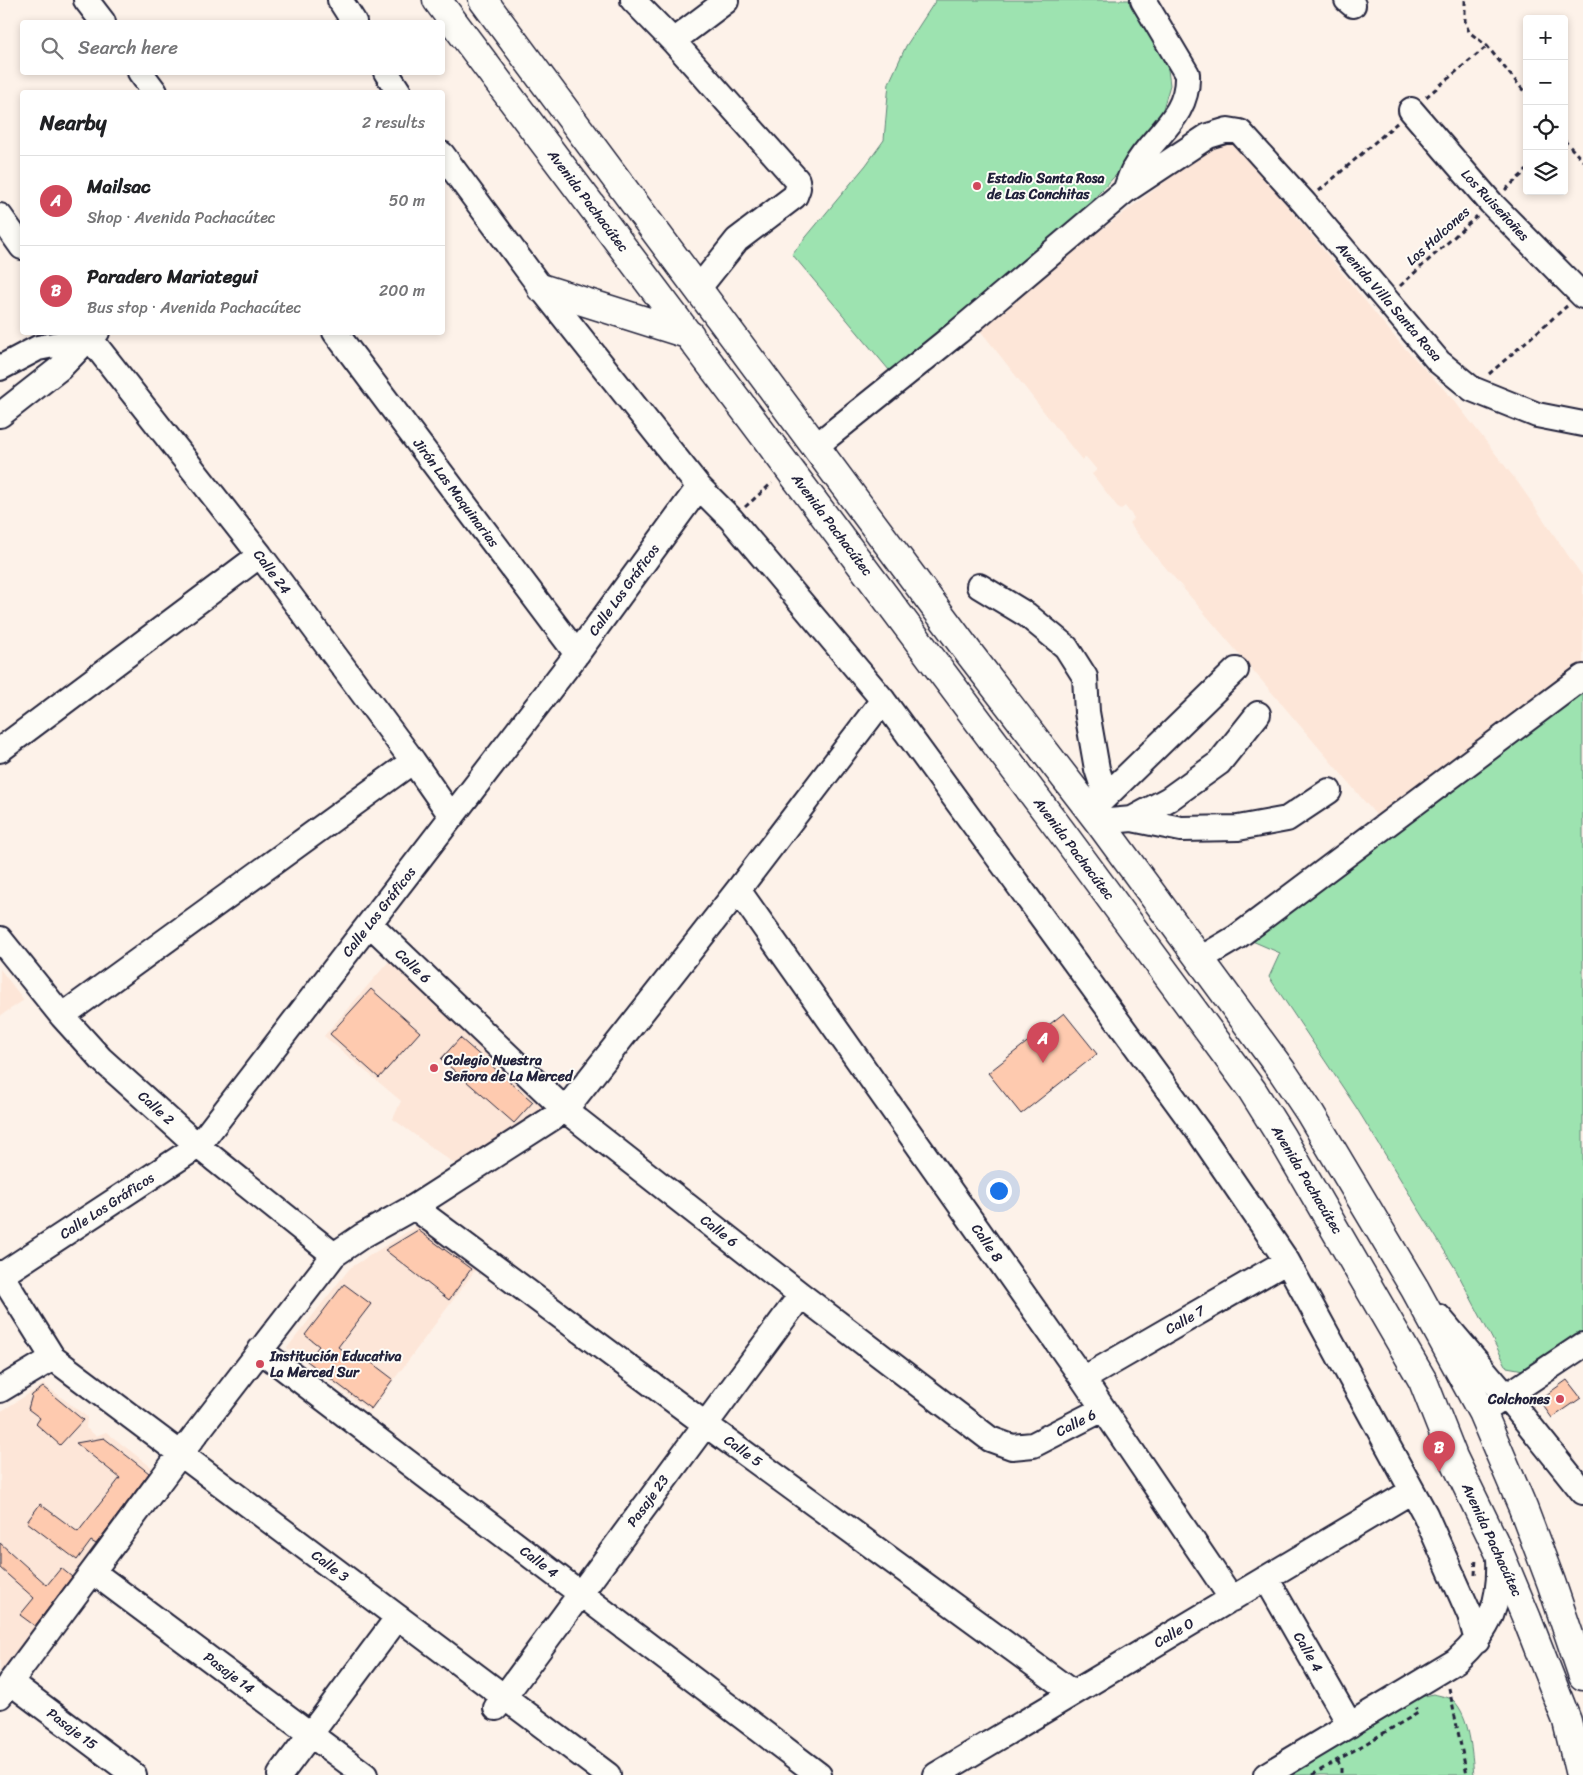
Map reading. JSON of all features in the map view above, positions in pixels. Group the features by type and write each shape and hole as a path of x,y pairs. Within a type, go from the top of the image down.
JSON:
{"main road":[{"name":"Avenida Pachacútec","path":"437,0 690,335 1252,1090 1282,1138 1423,1381 1454,1457 1499,1552 1561,1704 1580,1775"},
{"path":"483,0 970,653 1099,810 1200,960 1282,1071 1310,1113 1415,1289 1482,1412 1551,1582 1583,1676"},
{"path":"541,288 690,335"},
{"path":"1356,1265 1390,1248"}],"street":[{"path":"86,0 101,20"},
{"path":"340,0 353,20"},
{"path":"633,0 673,41 797,180 798,188 795,196 738,240 698,288"},
{"path":"816,446 958,332 1125,191 1134,169 1177,113 1187,86 1187,74 1143,0"},
{"path":"673,41 726,1"},
{"path":"142,75 154,90"},
{"path":"388,75 398,90"},
{"name":"Los Ruiseñoñes","path":"1410,110 1491,203 1582,295"},
{"name":"Avenida Villa Santa Rosa","path":"1125,191 1208,136 1228,130 1240,132 1305,204 1439,362 1472,389 1537,415 1583,424"},
{"path":"445,158 541,288 699,487 732,519 883,700 1201,1135 1287,1261 1425,1514 1470,1615 1477,1641"},
{"path":"0,216 20,244"},
{"path":"0,368 38,348 86,335"},
{"path":"0,415 60,368 89,335"},
{"name":"Calle 24","path":"91,335 260,555 413,761 452,817"},
{"name":"Jirón Las Maquinarias","path":"337,335 577,654"},
{"name":"Calle Los Gráficos","path":"0,1281 198,1146 577,654 699,487"},
{"path":"0,750 260,555"},
{"path":"979,586 1027,615 1066,647 1085,677 1088,712 1096,759 1099,810"},
{"path":"1099,810 1236,670"},
{"path":"1200,960 1237,937 1583,677"},
{"path":"5,1689 176,1459 334,1255 362,1236 414,1207 564,1110 738,890 883,700"},
{"path":"1132,819 1169,799 1219,763 1258,714"},
{"path":"62,1016 413,761"},
{"path":"1099,810 1181,829 1238,828 1287,819 1329,791"},
{"name":"Calle 8","path":"738,890 1083,1379 1232,1599"},
{"name":"Calle 6","path":"370,924 564,1110 990,1439 1012,1447 1034,1445 1103,1409"},
{"name":"Calle 2","path":"0,939 62,1016 101,1059 198,1146 334,1255"},
{"name":"Calle 5","path":"414,1207 705,1424 1073,1693"},
{"name":"Calle 7","path":"1083,1379 1287,1261"},
{"path":"0,1281 46,1362 0,1390"},
{"path":"1415,1289 1506,1396 1583,1492"},
{"name":"Pasaje 23","path":"500,1703 801,1294"},
{"path":"1482,1412 1583,1345"},
{"name":"Calle 4","path":"260,1350 819,1775"},
{"name":"Calle 3","path":"46,1362 500,1703 601,1775"},
{"name":"Calle O","path":"936,1775 1412,1491"},
{"path":"1266,1775 1445,1668 1456,1661 1477,1641 1491,1616 1497,1596 1499,1552"},
{"name":"Pasaje 14","path":"92,1572 365,1775"},
{"name":"Calle 4","path":"1266,1578 1350,1725"},
{"path":"280,1775 394,1622"},
{"name":"Pasaje 15","path":"5,1689 134,1775"}],"path":[{"path":"1464,0 1464,21 1469,32 1487,46 1523,90"},
{"path":"1568,144 1583,161"},
{"name":"Los Halcones","path":"1386,299 1523,174"},
{"path":"1472,389 1582,295"},
{"path":"732,519 778,478"},
{"path":"1445,1668 1467,1775"}],"shaded area":[{"path":"1221,139 1234,141 1398,341 1453,399 1519,484 1583,577 1583,666 1382,822 1143,541 1129,523 1134,518 1125,506 1120,510 1092,474 1097,470 1086,457 1082,460 976,325"},
{"name":"Colegio Nuestra Señora de La Merced","path":"390,960 546,1107 456,1165 393,1119 401,1101 324,1036"},
{"path":"0,969 24,1000 0,1016"},
{"path":"418,1225 476,1269 370,1412 287,1348 350,1268"},
{"path":"44,1384 87,1417 86,1428 96,1436 106,1432 159,1473 0,1675 0,1412"}],"green space":[{"name":"Estadio Santa Rosa de Las Conchitas","path":"936,0 1135,0 1166,54 1170,85 1162,112 1130,160 1086,207 927,346 889,370 792,254 866,165 884,140 889,83 906,46"},
{"path":"1583,667 1583,1331 1529,1371 1507,1367 1455,1268 1356,1107 1269,977 1280,953 1243,937"},
{"path":"1434,1694 1453,1700 1463,1715 1469,1735 1474,1775 1288,1775 1420,1697"}],"building":[{"path":"371,989 420,1032 379,1078 330,1034"},
{"path":"1064,1013 1097,1054 1021,1114 988,1073"},
{"path":"460,1038 533,1102 514,1123 441,1059"},
{"path":"418,1230 471,1269 449,1300 385,1250"},
{"path":"344,1284 371,1304 338,1347 360,1363 364,1357 393,1379 371,1409 307,1361 319,1346 305,1335"},
{"name":"Colchones","path":"1567,1380 1581,1398 1552,1418 1539,1400"},
{"path":"43,1387 83,1420 60,1445 36,1424 40,1418 28,1409 32,1395"},
{"path":"104,1438 149,1473 96,1544 91,1541 77,1560 27,1522 40,1504 78,1532 120,1478 76,1443"},
{"path":"0,1543 47,1585 61,1568 72,1577 35,1626 20,1615 34,1598 0,1568"}],"place":[{"name":"Estadio Santa Rosa de Las Conchitas","path":"977,186"},
{"name":"Mailsac","path":"1043,1063"},
{"name":"Colegio Nuestra Señora de La Merced","path":"434,1068"},
{"name":"Institución Educativa La Merced Sur","path":"260,1364"},
{"name":"Colchones","path":"1560,1399"},
{"name":"Paradero Mariategui","path":"1439,1472"}]}
